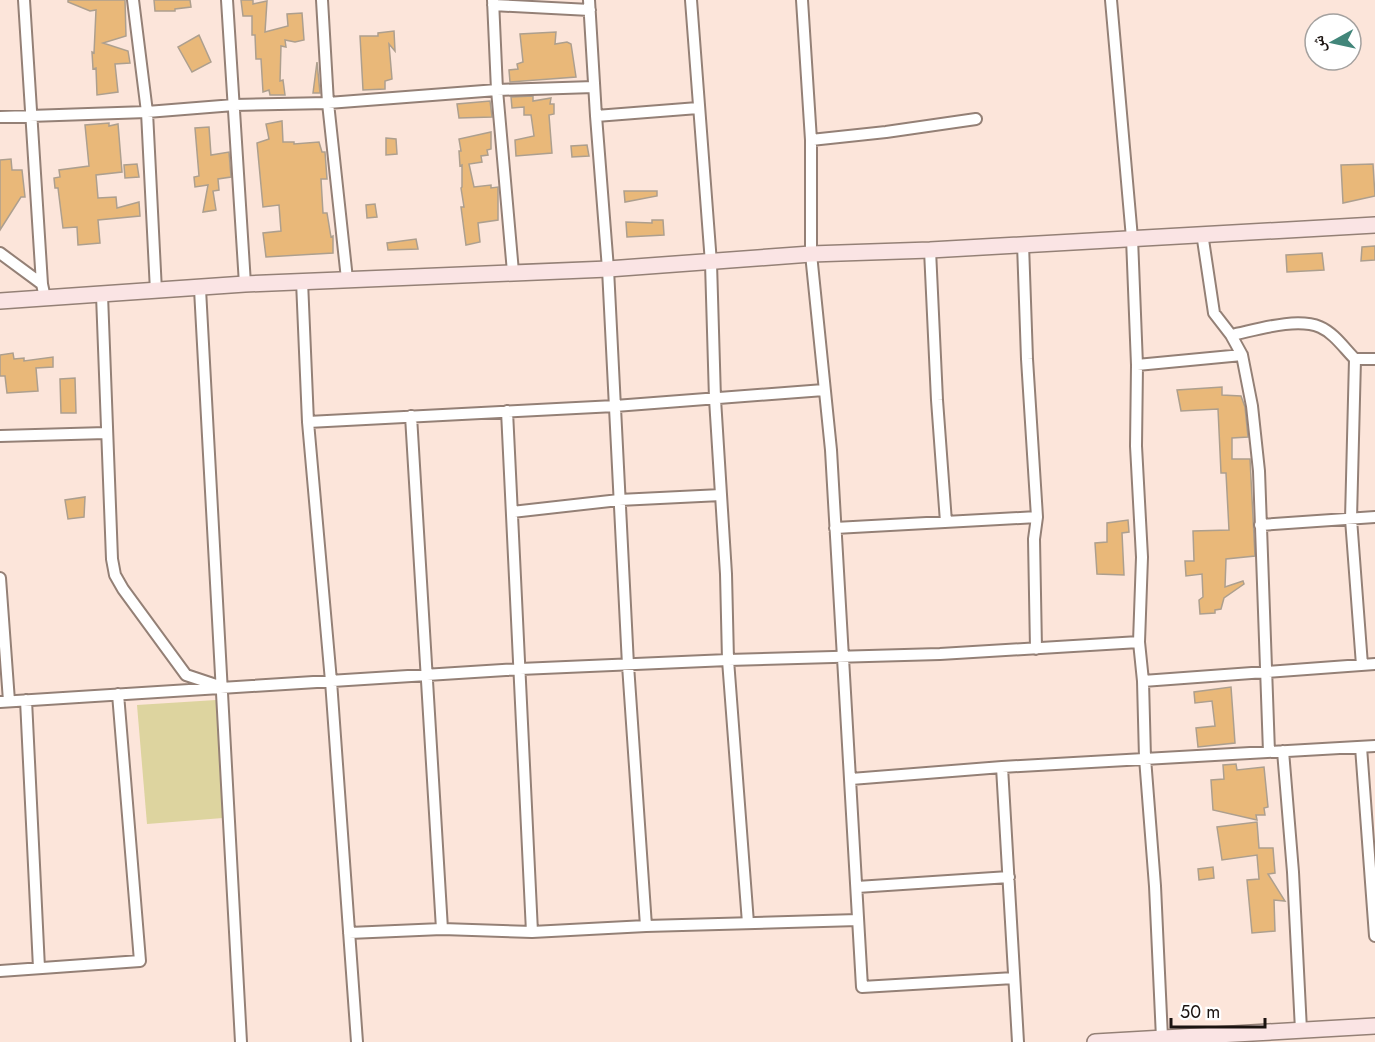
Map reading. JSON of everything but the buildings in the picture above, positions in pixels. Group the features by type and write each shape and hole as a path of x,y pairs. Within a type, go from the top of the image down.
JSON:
{"street":[{"path":"24,0 43,291"},
{"path":"133,0 147,112 156,291"},
{"path":"227,0 244,284"},
{"path":"322,0 328,103 347,279"},
{"path":"691,0 711,263 715,399 726,574 728,660 748,923"},
{"path":"802,0 811,140 811,254 831,450 862,987 1014,978"},
{"path":"1111,0 1132,238 1142,557 1138,642 1143,681 1145,759 1155,886 1162,1038"},
{"path":"513,272 497,90 493,3 590,5 608,268 628,665 646,926"},
{"path":"0,117 147,112 234,105 328,103 497,90 594,87"},
{"path":"596,116 698,108"},
{"path":"811,140 976,119"},
{"path":"0,301 43,291 102,295 244,284 711,263 811,254 930,250 1375,225"},
{"path":"1202,233 1214,313 1231,335 1242,355 1252,405 1259,471 1269,752"},
{"path":"1023,244 1027,359 1037,517 1034,539 1036,649"},
{"path":"930,250 937,400 946,522"},
{"path":"0,254 43,291"},
{"path":"302,281 308,422 331,681 357,1042"},
{"path":"200,289 241,1042"},
{"path":"102,295 112,559 116,575 123,589 186,675 222,688"},
{"path":"1231,335 1296,323 1319,327 1335,338 1354,359 1352,519 1362,665"},
{"path":"1137,365 1242,355"},
{"path":"1354,359 1375,359"},
{"path":"308,422 615,406 824,390"},
{"path":"507,411 532,932"},
{"path":"411,416 442,928"},
{"path":"0,436 106,433"},
{"path":"512,512 620,500 721,495"},
{"path":"835,528 1037,517"},
{"path":"1260,525 1375,518"},
{"path":"0,578 5,702 520,669 1036,649 1138,642"},
{"path":"1143,681 1375,664"},
{"path":"0,971 140,961 118,694"},
{"path":"26,700 39,969"},
{"path":"851,779 1002,767 1375,746"},
{"path":"1361,747 1375,936"},
{"path":"1283,751 1293,872 1301,1030"},
{"path":"1002,767 1018,1042"},
{"path":"857,887 1009,877"},
{"path":"349,933 442,928 532,932 646,926 858,920"},
{"path":"1095,1042 1375,1026"}],"shaded area":[{"path":"216,700 223,818 147,824 137,705"}]}
